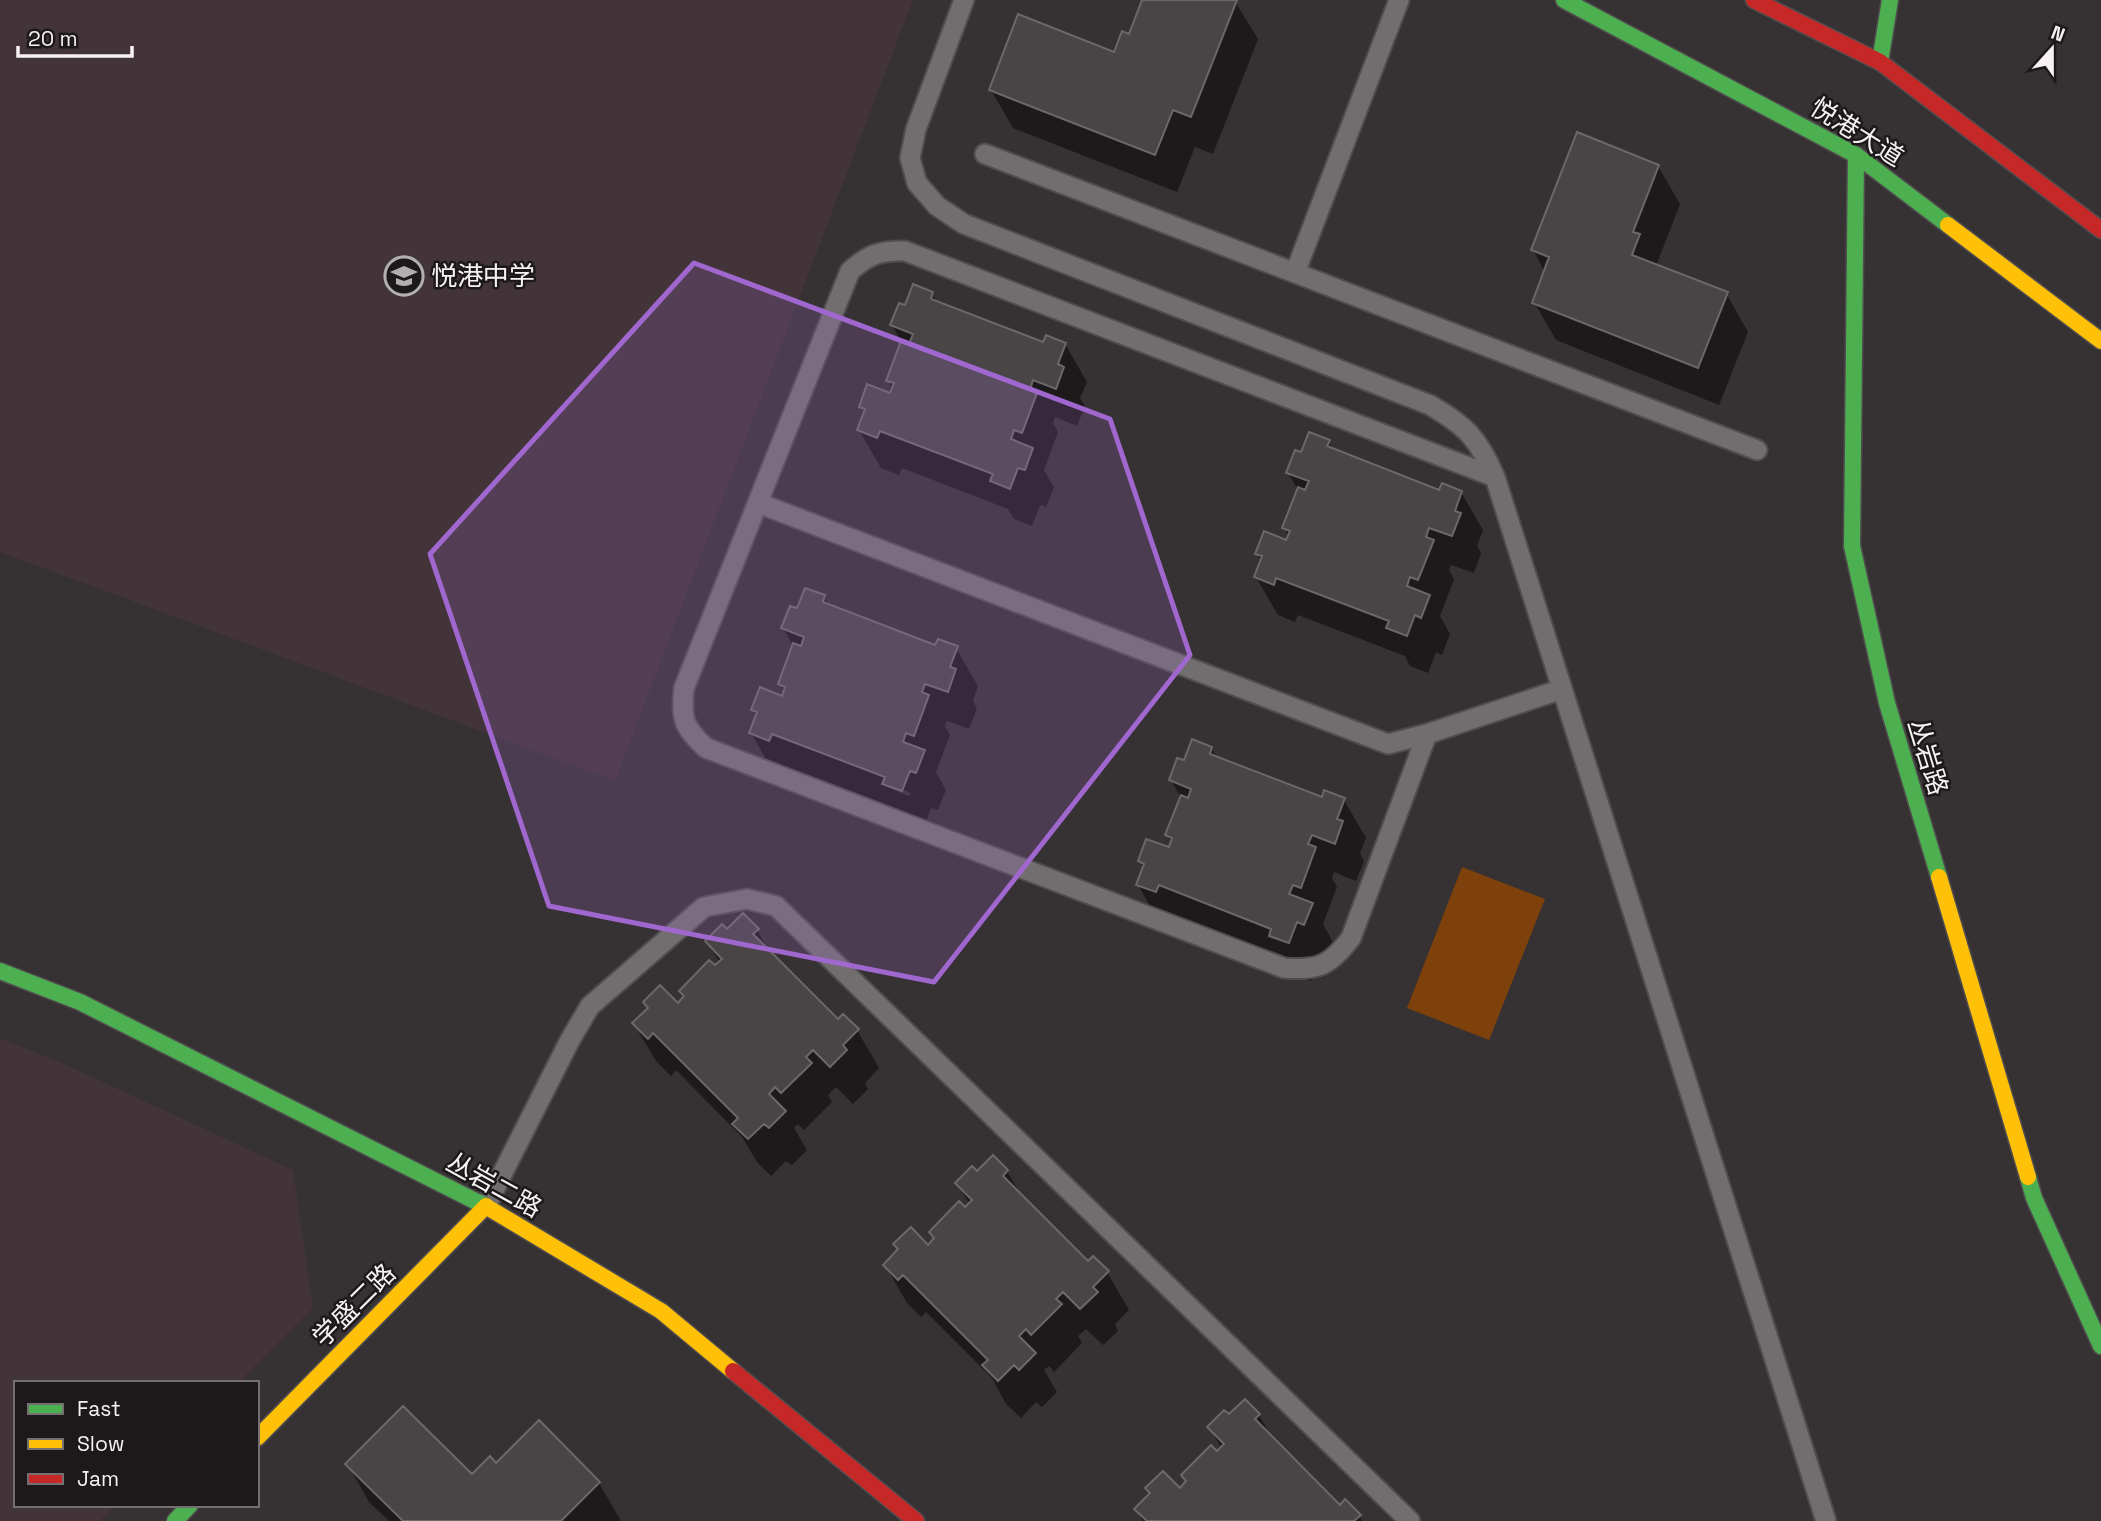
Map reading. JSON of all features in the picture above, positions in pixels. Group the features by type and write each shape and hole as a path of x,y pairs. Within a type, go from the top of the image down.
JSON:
{"street":[{"name":"悦港大道","path":"1564,0 1856,155 2101,341"},
{"path":"1754,0 1880,62 2101,230"},
{"path":"1880,62 1890,0"},
{"name":"丛岩路","path":"1856,155 1852,546 1886,703 2034,1198 2101,1346"},
{"name":"丛岩二路","path":"0,971 80,1002 486,1206 661,1311 916,1521"},
{"name":"学盛二路","path":"259,1436 486,1206"},
{"path":"175,1521 188,1507"}],"lane":[{"path":"964,0 916,129 910,158 917,183 937,206 964,224 1430,405 1462,424 1482,447 1495,477 1826,1521"},
{"path":"1295,272 1399,0"},
{"path":"985,154 1757,450"},
{"path":"1427,734 1351,938 1334,960 1309,970 1284,968 706,748 689,733 682,713 684,688 849,271 867,256 885,250 905,251 1495,477"},
{"path":"758,503 1388,744 1413,771"},
{"path":"1388,744 1427,734 1562,689"},
{"path":"486,1206 590,1006 704,907 747,899 776,906 1410,1521"}],"highlighted area":[{"path":"694,263 1110,419 1190,655 934,982 549,906 430,554"}],"shaded area":[{"name":"悦港中学","path":"0,0 913,0 615,781 0,552"},
{"path":"1462,867 1545,899 1489,1040 1407,1008"},
{"path":"0,1038 62,1063 293,1170 313,1308 240,1381 14,1381 14,1507 114,1507 100,1521 0,1521"}],"building":[{"path":"1142,0 1237,0 1191,117 1173,110 1155,155 989,90 1018,14 1114,52 1122,31 1129,34"},
{"path":"1577,132 1659,165 1633,232 1640,234 1632,255 1728,292 1698,368 1532,303 1549,257 1531,250"},
{"path":"913,284 933,292 931,299 1043,342 1046,335 1066,343 1058,364 1064,367 1056,389 1033,380 1030,390 1037,393 1022,433 1014,430 1011,439 1033,448 1025,470 1018,468 1010,489 990,481 993,474 880,431 877,438 857,430 865,409 859,407 867,384 890,393 894,383 886,381 901,341 909,344 913,334 890,325 899,303 905,305"},
{"path":"1309,432 1330,440 1327,446 1439,490 1442,483 1462,491 1455,511 1461,513 1452,536 1429,528 1426,537 1434,540 1418,580 1410,577 1407,586 1430,595 1421,618 1415,615 1407,636 1386,628 1389,621 1276,578 1274,585 1254,577 1262,556 1255,554 1264,531 1286,540 1290,531 1282,528 1298,487 1305,490 1309,481 1286,473 1295,450 1301,452"},
{"path":"805,588 825,595 823,602 935,645 938,639 958,646 950,667 956,669 948,692 925,684 922,692 929,695 914,736 906,733 903,742 925,750 916,773 910,771 902,791 882,784 885,777 772,734 769,741 749,733 757,712 751,710 760,687 782,696 785,687 778,684 793,643 801,646 804,637 781,628 790,606 797,608"},
{"path":"1192,739 1212,747 1210,754 1322,797 1324,790 1345,798 1337,819 1343,821 1335,844 1312,835 1308,844 1316,847 1301,888 1293,885 1289,894 1313,903 1304,925 1297,922 1289,943 1269,936 1271,929 1159,885 1156,892 1136,885 1144,864 1138,861 1146,839 1169,847 1172,838 1165,835 1181,795 1188,798 1191,789 1169,780 1177,758 1184,760"},
{"path":"743,913 759,929 753,934 838,1019 843,1014 859,1029 843,1045 847,1050 830,1067 813,1050 806,1057 812,1063 781,1093 775,1087 769,1094 786,1111 769,1128 764,1124 748,1139 732,1124 738,1118 653,1033 648,1039 632,1023 648,1008 643,1002 660,985 678,1003 684,996 679,991 709,960 715,965 722,959 705,941 722,924 727,929"},
{"path":"993,1155 1008,1170 1003,1176 1088,1261 1093,1256 1109,1271 1093,1287 1098,1292 1080,1309 1063,1292 1056,1299 1062,1304 1031,1335 1026,1329 1019,1336 1036,1353 1019,1370 1014,1365 998,1381 982,1365 988,1360 903,1275 898,1280 883,1265 898,1249 893,1244 911,1227 928,1245 934,1238 929,1232 959,1201 965,1207 972,1200 955,1183 972,1166 977,1171"},
{"path":"1245,1399 1260,1414 1255,1419 1340,1505 1345,1499 1361,1515 1354,1521 1147,1521 1134,1509 1150,1493 1145,1488 1163,1471 1180,1488 1186,1481 1181,1475 1211,1445 1217,1451 1224,1444 1207,1427 1224,1410 1229,1414"},
{"path":"403,1406 472,1474 490,1456 496,1463 539,1420 600,1482 561,1521 403,1521 345,1464"}],"traffic: fast":[{"path":"1564,0 1856,155 1948,225"},
{"path":"1880,62 1890,0"},
{"path":"1856,155 1852,546 1887,703 1939,877"},
{"path":"0,971 80,1002 487,1207"},
{"path":"2028,1177 2034,1198 2101,1346"},
{"path":"175,1521 188,1507"}],"traffic: slow":[{"path":"1948,225 2101,341"},
{"path":"1939,877 2028,1177"},
{"path":"259,1436 486,1206"},
{"path":"487,1207 661,1311 733,1371"}],"traffic: jam":[{"path":"1754,0 1880,62 2101,230"},
{"path":"733,1371 916,1521"}],"place":[{"name":"悦港中学","path":"404,276"}]}
